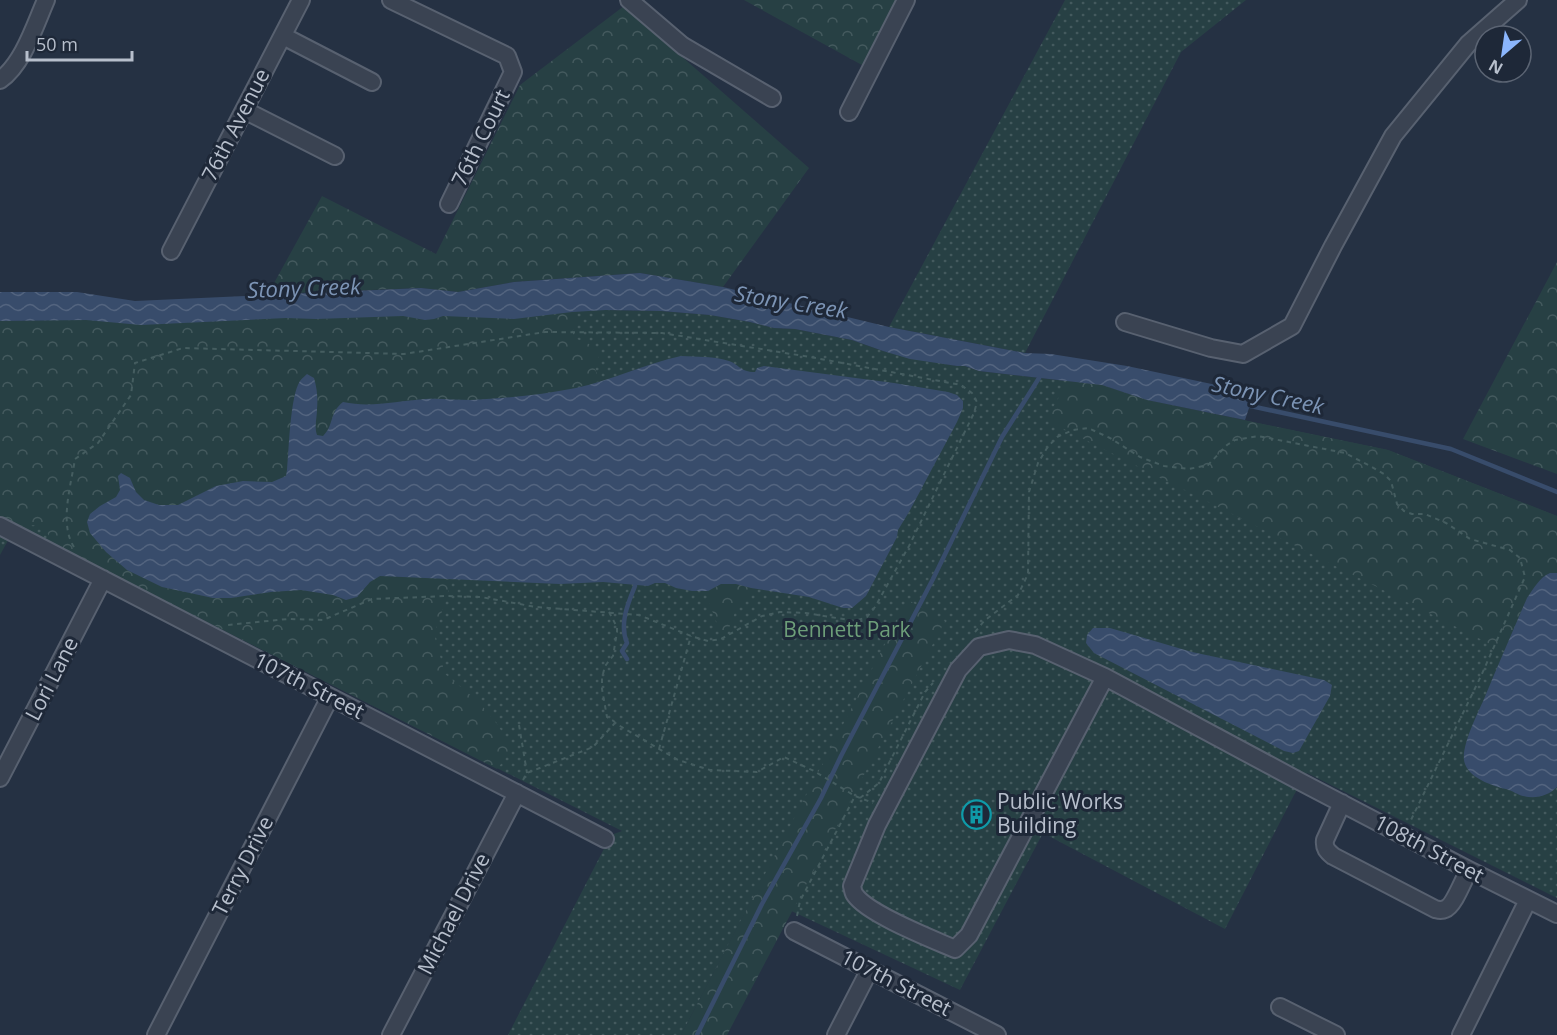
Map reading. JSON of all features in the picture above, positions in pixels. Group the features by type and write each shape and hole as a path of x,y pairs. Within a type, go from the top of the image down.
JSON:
{"street":[{"path":"0,80 11,70 18,59 46,0"},
{"name":"76th Avenue","path":"171,251 301,0"},
{"name":"76th Court","path":"391,0 507,56 513,72 449,204"},
{"path":"629,0 683,46 772,98"},
{"path":"849,112 906,0"},
{"path":"1125,322 1211,348 1243,354 1292,326 1393,136 1468,44 1518,0"},
{"path":"283,36 372,82"},
{"path":"244,110 336,156"},
{"name":"107th Street","path":"6,529 605,839"},
{"name":"Lori Lane","path":"0,778 103,579"},
{"name":"108th Street","path":"1105,677 969,935 955,950 885,917 865,905 854,894 852,886 877,825 958,670 979,647 1009,639 1035,645 1105,677 1468,870 1557,914"},
{"name":"Terry Drive","path":"156,1035 330,697"},
{"name":"Michael Drive","path":"391,1035 517,793"},
{"path":"1342,803 1324,846 1334,856 1435,909 1441,910 1449,906 1468,870"},
{"path":"1461,1035 1528,900"},
{"name":"107th Street","path":"794,931 997,1035"},
{"path":"836,1035 870,969"},
{"path":"1280,1007 1336,1035"}],"path":[{"path":"77,551 72,543 66,519 75,459 98,443 131,395 135,363 183,348 404,354 545,332 662,333 961,385 972,393 976,402 974,413 909,546 875,607 867,617 855,621 806,613 780,612 762,616 733,634 708,641 639,615 537,607 482,597 447,596 372,599 323,620 288,619 197,628"},
{"path":"969,639 984,621 1018,594 1028,574 1029,492 1038,463 1057,437 1073,430 1088,428 1110,438 1140,457 1164,466 1189,469 1208,465 1235,440 1258,436 1345,453 1384,474 1391,481 1397,504 1404,511 1412,514 1425,514 1446,523 1470,538 1510,550 1520,558 1525,577 1481,676 1403,835"},
{"path":"611,612 617,632 613,656 605,666 602,678 607,717 678,760 710,770 757,772 784,757 814,771 855,796 800,901 794,931"},
{"path":"659,749 691,636"},
{"path":"860,798 879,783 925,692 932,683"},
{"path":"527,772 593,747 615,723"},
{"path":"517,793 527,772 519,725"}],"green space":[{"path":"744,0 906,0 871,70"},
{"path":"1065,0 1246,0 1181,52 1025,353 889,327"},
{"path":"624,6 809,168 723,287 640,273 514,282 458,292 421,288 268,294 322,196 436,254 520,85"},
{"path":"1557,262 1557,474 1463,439"},
{"name":"Bennett Park","path":"606,310 711,315 774,328 795,329 852,340 910,358 965,366 979,371 1102,385 1147,400 1388,450 1557,516 1557,898 1307,773 1225,929 1043,833 960,990 755,894 681,1035 508,1035 611,835 622,831 16,526 0,555 0,321"},
{"path":"572,312 577,319 573,336 597,348 599,356 595,369 600,381 534,395 501,398 431,399 363,404 343,402 323,436 317,435 315,428 317,388 295,394 286,475 272,482 243,481 216,486 178,505 159,505 144,500 136,492 130,478 118,476 120,490 90,514 162,587 213,598 301,590 333,595 346,600 357,597 370,582 380,576 451,580 434,634 445,674 479,702 511,746 497,769 53,543 45,529 39,525 15,526 0,534 0,321 86,320 141,325 286,318 403,316 425,320 443,316 540,317"},
{"path":"1068,381 1102,385 1147,400 1388,450 1557,516 1557,573 1550,573 1527,598 1504,651 1046,420"},
{"path":"721,584 736,584 751,588 737,607 727,632 723,633 718,630 708,596 708,591"},
{"path":"908,600 945,621 727,1035 681,1035"}],"water":[{"path":"640,273 723,287 889,327 1025,353 1051,354 1127,366 1254,393 1245,420 1147,400 1102,385 979,371 965,366 910,359 852,340 795,329 774,328 710,315 661,311 606,310 514,319 443,316 425,320 403,316 286,318 141,325 86,320 0,321 0,292 77,292 135,301 421,288 458,292 514,282"},
{"path":"681,356 724,359 750,372 755,372 757,368 764,366 894,383 948,392 957,395 963,401 963,408 957,422 898,530 897,537 866,596 852,608 843,608 809,597 736,584 721,584 708,591 692,591 665,583 648,586 603,582 560,584 380,576 370,582 357,597 346,600 333,595 301,590 213,598 162,587 127,570 106,552 90,533 87,522 90,514 116,497 120,490 118,476 121,473 130,478 136,492 144,500 159,505 178,505 216,486 243,481 272,482 286,476 294,398 300,381 307,374 314,378 317,393 316,432 317,435 323,436 343,402 373,404 425,399 471,400 537,394 589,385"},
{"path":"1550,573 1557,573 1557,787 1546,795 1528,797 1487,783 1474,776 1466,766 1464,753 1471,729 1527,598 1540,580"},
{"path":"1093,628 1110,628 1192,652 1324,680 1332,685 1330,696 1299,751 1293,753 1284,751 1094,653 1086,643 1087,635"}],"waterway":[{"path":"697,1035 762,904 821,798 933,579 1002,437 1039,378"},
{"name":"Stony Creek","path":"1246,405 1451,449 1557,492"},
{"path":"627,659 622,651 627,643 624,621 635,586"}],"place":[{"name":"Public Works Building","path":"976,814"}]}
